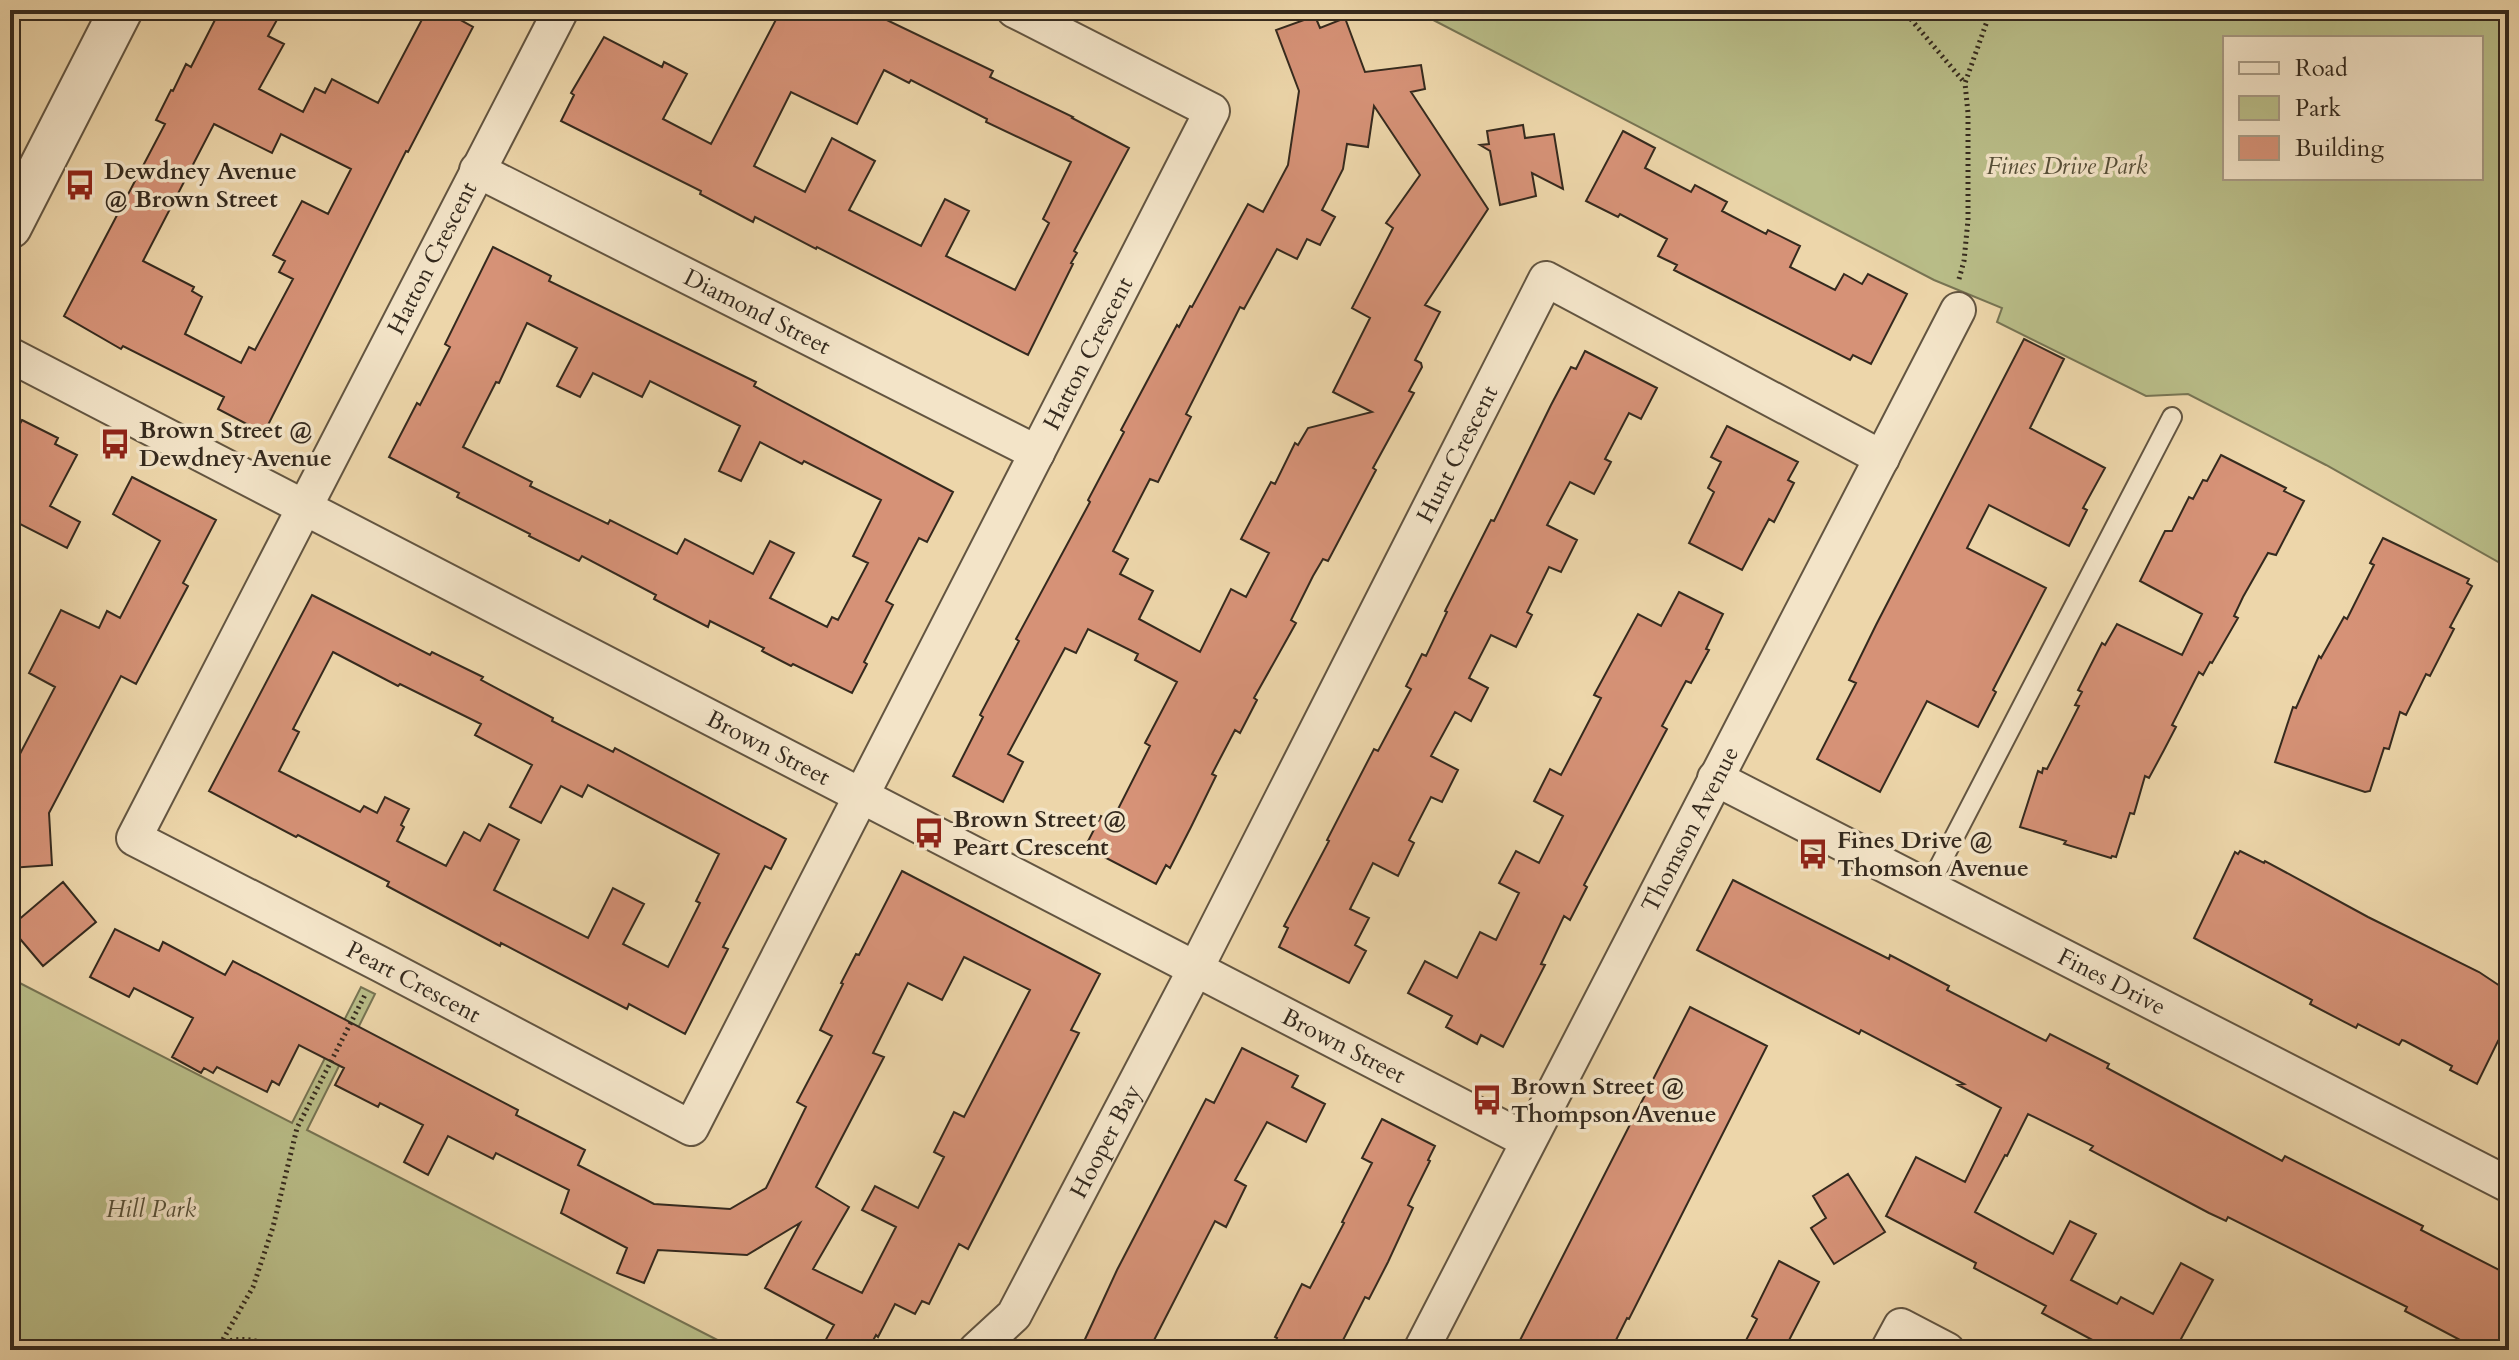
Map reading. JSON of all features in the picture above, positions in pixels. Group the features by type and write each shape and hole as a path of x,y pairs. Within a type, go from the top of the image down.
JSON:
{"street":[{"path":"10,227 121,10"},
{"name":"Hatton Crescent","path":"305,508 561,10"},
{"name":"Hatton Crescent","path":"863,796 1212,111 1014,10"},
{"name":"Diamond Street","path":"477,170 1037,453"},
{"name":"Hunt Crescent","path":"1196,968 1546,279 1882,458"},
{"name":"Thomson Avenue","path":"1421,1350 1958,310"},
{"name":"Brown Street","path":"10,355 1528,1141"},
{"name":"Peart Crescent","path":"305,508 134,838 691,1128 863,796"},
{"name":"Fines Drive","path":"1715,778 2509,1185"},
{"name":"Hooper Bay","path":"976,1350 1014,1315 1196,968"},
{"name":"Hooper Bay","path":"1010,1350 1014,1315"},
{"path":"1888,1350 1901,1326 1947,1350"}],"lane":[{"path":"1929,886 2172,417"}],"path":[{"path":"1905,10 1965,83"},
{"path":"1958,310 1956,288 1964,261 1968,220 1965,83 1991,10"},
{"path":"2496,10 2509,22"},
{"path":"217,1350 225,1340 258,1272 273,1227 297,1128 380,964"},
{"path":"10,1336 33,1350"},
{"path":"202,1350 225,1340 247,1339 282,1350"}],"green space":[{"name":"Fines Drive Park","path":"1414,10 2509,10 2509,568 2326,465 2188,394 2146,396 1997,322 2002,308 1934,280"},
{"name":"Hill Park","path":"10,978 292,1123 361,987 375,994 307,1130 737,1350 10,1350"}],"building":[{"path":"220,10 262,10 278,18 268,36 284,44 259,89 303,112 315,88 325,93 332,79 378,103 427,10 461,10 457,18 473,27 406,151 264,433 218,409 224,397 123,346 121,349 64,316 165,124 156,120 171,90 186,64 191,67","holes":["214,124 272,153 281,134 351,169 328,214 302,201 273,255 285,261 279,272 293,279 255,350 249,347 241,363 185,334 202,297 192,291 194,287 143,261"]},
{"path":"781,10 866,10 993,71 990,77 1129,148 1074,251 1077,253 1073,264 1028,355 755,217 753,222 700,194 701,191 561,121 574,95 571,93 604,37 662,67 664,62 687,74 663,119 711,144","holes":["884,70 909,83 911,80 987,119 986,122 1071,162 1043,219 1049,223 1015,290 946,256 969,211 945,199 921,246 849,210 875,161 832,138 805,192 754,166 791,92 857,124"]},
{"path":"1315,16 1320,28 1345,18 1365,72 1421,65 1425,89 1411,92 1488,209 1425,305 1440,312 1415,360 1422,367 1409,391 1414,393 1328,561 1323,559 1313,576 1291,620 1296,623 1254,698 1257,700 1240,733 1235,730 1212,774 1216,776 1170,868 1166,865 1156,884 1085,847 1101,816 1112,821 1150,746 1145,743 1177,682 1135,660 1138,654 1088,629 1076,653 1065,648 1008,754 1023,762 1003,802 953,776 983,717 980,715 1019,641 1016,639 1090,502 1088,500 1124,432 1121,430 1177,325 1179,327 1192,307 1248,204 1263,212 1288,165 1299,91 1276,30","holes":["1374,106 1420,175 1386,223 1393,228 1352,308 1370,318 1333,392 1372,412 1308,428 1298,445 1295,443 1275,484 1271,482 1241,539 1269,553 1246,597 1231,589 1200,652 1139,619 1153,591 1120,574 1128,559 1113,551 1150,479 1158,482 1191,417 1186,414 1240,307 1244,309 1277,249 1297,259 1307,239 1320,245 1335,217 1322,210 1343,169 1347,144 1368,147"]},
{"path":"1523,125 1525,138 1554,134 1563,189 1532,173 1536,196 1500,205 1490,151 1480,145 1489,144 1487,131"},
{"path":"1623,131 1655,148 1645,168 1691,192 1695,185 1727,202 1722,211 1766,234 1768,230 1800,246 1790,267 1835,290 1844,274 1862,284 1868,274 1907,294 1871,364 1853,355 1850,360 1674,270 1677,265 1658,256 1667,239 1620,214 1618,217 1586,201"},
{"path":"493,247 551,276 549,281 756,382 754,386 953,492 927,542 919,538 886,601 893,605 852,693 793,664 791,666 762,651 764,648 710,621 708,627 582,556 579,561 529,536 457,497 459,493 389,457 450,347 445,344","holes":["527,323 577,348 557,386 580,397 593,373 642,397 650,381 740,426 719,471 741,481 760,442 881,500 853,556 868,563 838,620 832,617 827,627 770,598 794,553 770,541 753,574 685,539 677,554 610,520 608,524 530,486 532,482 463,447 496,382 499,383"]},
{"path":"2024,339 2064,359 2030,428 2105,468 2083,508 2087,510 2069,546 1989,505 1967,548 2046,588 1993,690 1996,692 1978,727 1927,701 1880,792 1817,759 1856,683 1849,680 1876,625"},
{"path":"1585,351 1657,388 1641,419 1629,413 1605,459 1611,462 1594,494 1570,482 1547,525 1577,540 1561,572 1549,567 1527,612 1532,615 1516,647 1491,635 1469,678 1488,688 1471,721 1455,712 1431,756 1458,770 1442,802 1431,797 1409,840 1414,843 1398,876 1373,863 1350,909 1369,918 1355,945 1366,951 1349,983 1279,947 1288,928 1284,926 1374,749 1378,751 1411,689 1406,686 1422,654 1426,656 1445,611 1551,405 1571,367 1576,369"},
{"path":"22,420 58,438 55,444 77,455 50,506 80,522 67,548 10,519 10,442"},
{"path":"1727,426 1798,462 1788,480 1794,483 1774,522 1769,519 1742,570 1689,543 1714,492 1708,488 1721,462 1711,457"},
{"path":"2221,455 2286,488 2284,491 2304,501 2276,555 2268,553 2243,597 2234,616 2238,618 2212,663 2203,675 2199,672 2172,725 2176,727 2149,778 2145,776 2134,814 2130,813 2116,857 2064,844 2066,841 2020,827 2038,771 2042,773 2043,768 2047,769 2079,706 2075,705 2082,692 2078,690 2102,643 2105,645 2117,624 2182,655 2202,614 2140,581 2165,531 2172,531 2189,497 2193,499 2203,480 2207,481"},
{"path":"132,477 216,520 183,583 188,586 136,684 121,676 49,813 52,865 10,868 10,773 55,687 29,673 61,610 99,628 107,611 120,618 160,541 113,514"},
{"path":"2383,538 2469,579 2467,583 2472,586 2450,627 2454,629 2430,676 2426,674 2406,715 2400,712 2389,749 2384,748 2370,791 2365,792 2275,762 2293,707 2296,708 2319,656 2321,658 2344,617 2347,619 2374,565 2370,563"},
{"path":"1679,592 1723,614 1706,649 1709,650 1691,683 1686,681 1662,726 1667,729 1584,885 1587,887 1570,920 1564,916 1541,964 1545,965 1503,1047 1481,1035 1477,1044 1446,1027 1452,1016 1408,993 1425,961 1457,978 1480,932 1496,940 1519,893 1499,883 1516,851 1539,863 1563,816 1534,801 1550,769 1561,775 1601,698 1594,695 1638,614 1661,626"},
{"path":"312,595 430,655 432,652 483,677 481,680 553,718 552,721 613,752 615,748 786,839 771,869 765,866 723,947 728,949 685,1034 629,1004 627,1009 501,943 500,946 387,886 389,882 209,791","holes":["333,652 398,686 400,684 481,724 475,735 532,765 510,807 541,823 561,786 582,797 588,785 719,854 696,901 700,903 668,967 623,944 644,904 613,888 588,938 494,890 519,840 489,824 480,841 464,832 446,866 397,841 409,809 385,797 377,813 364,806 360,812 279,771 299,732 293,729"]},
{"path":"2240,851 2479,972 2509,992 2509,1027 2501,1043 2498,1041 2477,1084 2450,1070 2452,1066 2405,1041 2402,1040 2399,1045 2358,1024 2356,1028 2310,1004 2312,1000 2194,938 2235,852 2238,854"},
{"path":"902,871 1100,974 1071,1030 1079,1033 968,1249 959,1244 929,1304 922,1301 915,1314 895,1304 868,1350 838,1350 824,1343 834,1325 765,1288 800,1223 747,1255 658,1250 644,1283 617,1273 627,1248 561,1213 569,1190 496,1153 493,1159 448,1136 428,1175 404,1162 423,1125 335,1085 344,1068 299,1045 279,1085 272,1081 267,1092 217,1067 213,1073 204,1068 201,1073 172,1057 193,1018 134,988 129,997 90,977 115,929 159,951 163,942 225,975 233,961 518,1110 516,1115 585,1150 578,1165 654,1204 730,1209 766,1188 806,1107 797,1102 832,1036 820,1030 856,954 859,955","holes":["964,957 1030,990 964,1117 954,1112 934,1152 944,1157 918,1208 875,1186 862,1210 896,1227 862,1293 813,1269 849,1207 816,1187 884,1057 873,1053 908,983 942,1000"]},
{"path":"1733,880 1889,959 1890,955 1949,986 1947,990 2046,1041 2050,1034 2109,1064 2107,1068 2282,1161 2285,1156 2423,1226 2421,1230 2509,1275 2509,1350 2479,1350 2405,1311 2407,1307 2228,1217 2226,1221 2209,1213 2090,1150 2093,1146 2028,1114 1975,1212 2053,1254 2070,1221 2096,1234 2071,1280 2117,1304 2121,1297 2153,1314 2181,1263 2213,1280 2175,1350 2111,1350 2042,1313 2046,1306 1974,1268 1976,1263 1886,1216 1916,1157 1965,1182 2001,1108 1958,1085 1964,1084 1861,1030 1859,1034 1697,950"},
{"path":"63,882 96,922 43,966 10,927"},
{"path":"1690,1007 1767,1046 1629,1319 1611,1350 1515,1350"},
{"path":"1242,1048 1298,1076 1292,1087 1325,1104 1306,1142 1267,1122 1235,1180 1246,1186 1226,1227 1215,1221 1149,1350 1080,1350 1117,1270 1206,1099 1214,1103"},
{"path":"1382,1119 1435,1146 1408,1205 1413,1208 1388,1262 1369,1299 1365,1297 1338,1350 1271,1350 1302,1284 1310,1288 1344,1223 1372,1163 1362,1158"},
{"path":"1848,1174 1885,1232 1834,1264 1811,1228 1826,1218 1813,1196"},
{"path":"1779,1261 1819,1282 1784,1350 1741,1350 1757,1319 1752,1316"}],"place":[{"name":"Dewdney Avenue @ Brown Street","path":"80,185"},
{"name":"Brown Street @ Dewdney Avenue","path":"115,444"},
{"name":"Brown Street @ Peart Crescent","path":"929,833"},
{"name":"Fines Drive @ Thomson Avenue","path":"1813,854"},
{"name":"Brown Street @ Thompson Avenue","path":"1487,1100"}]}
